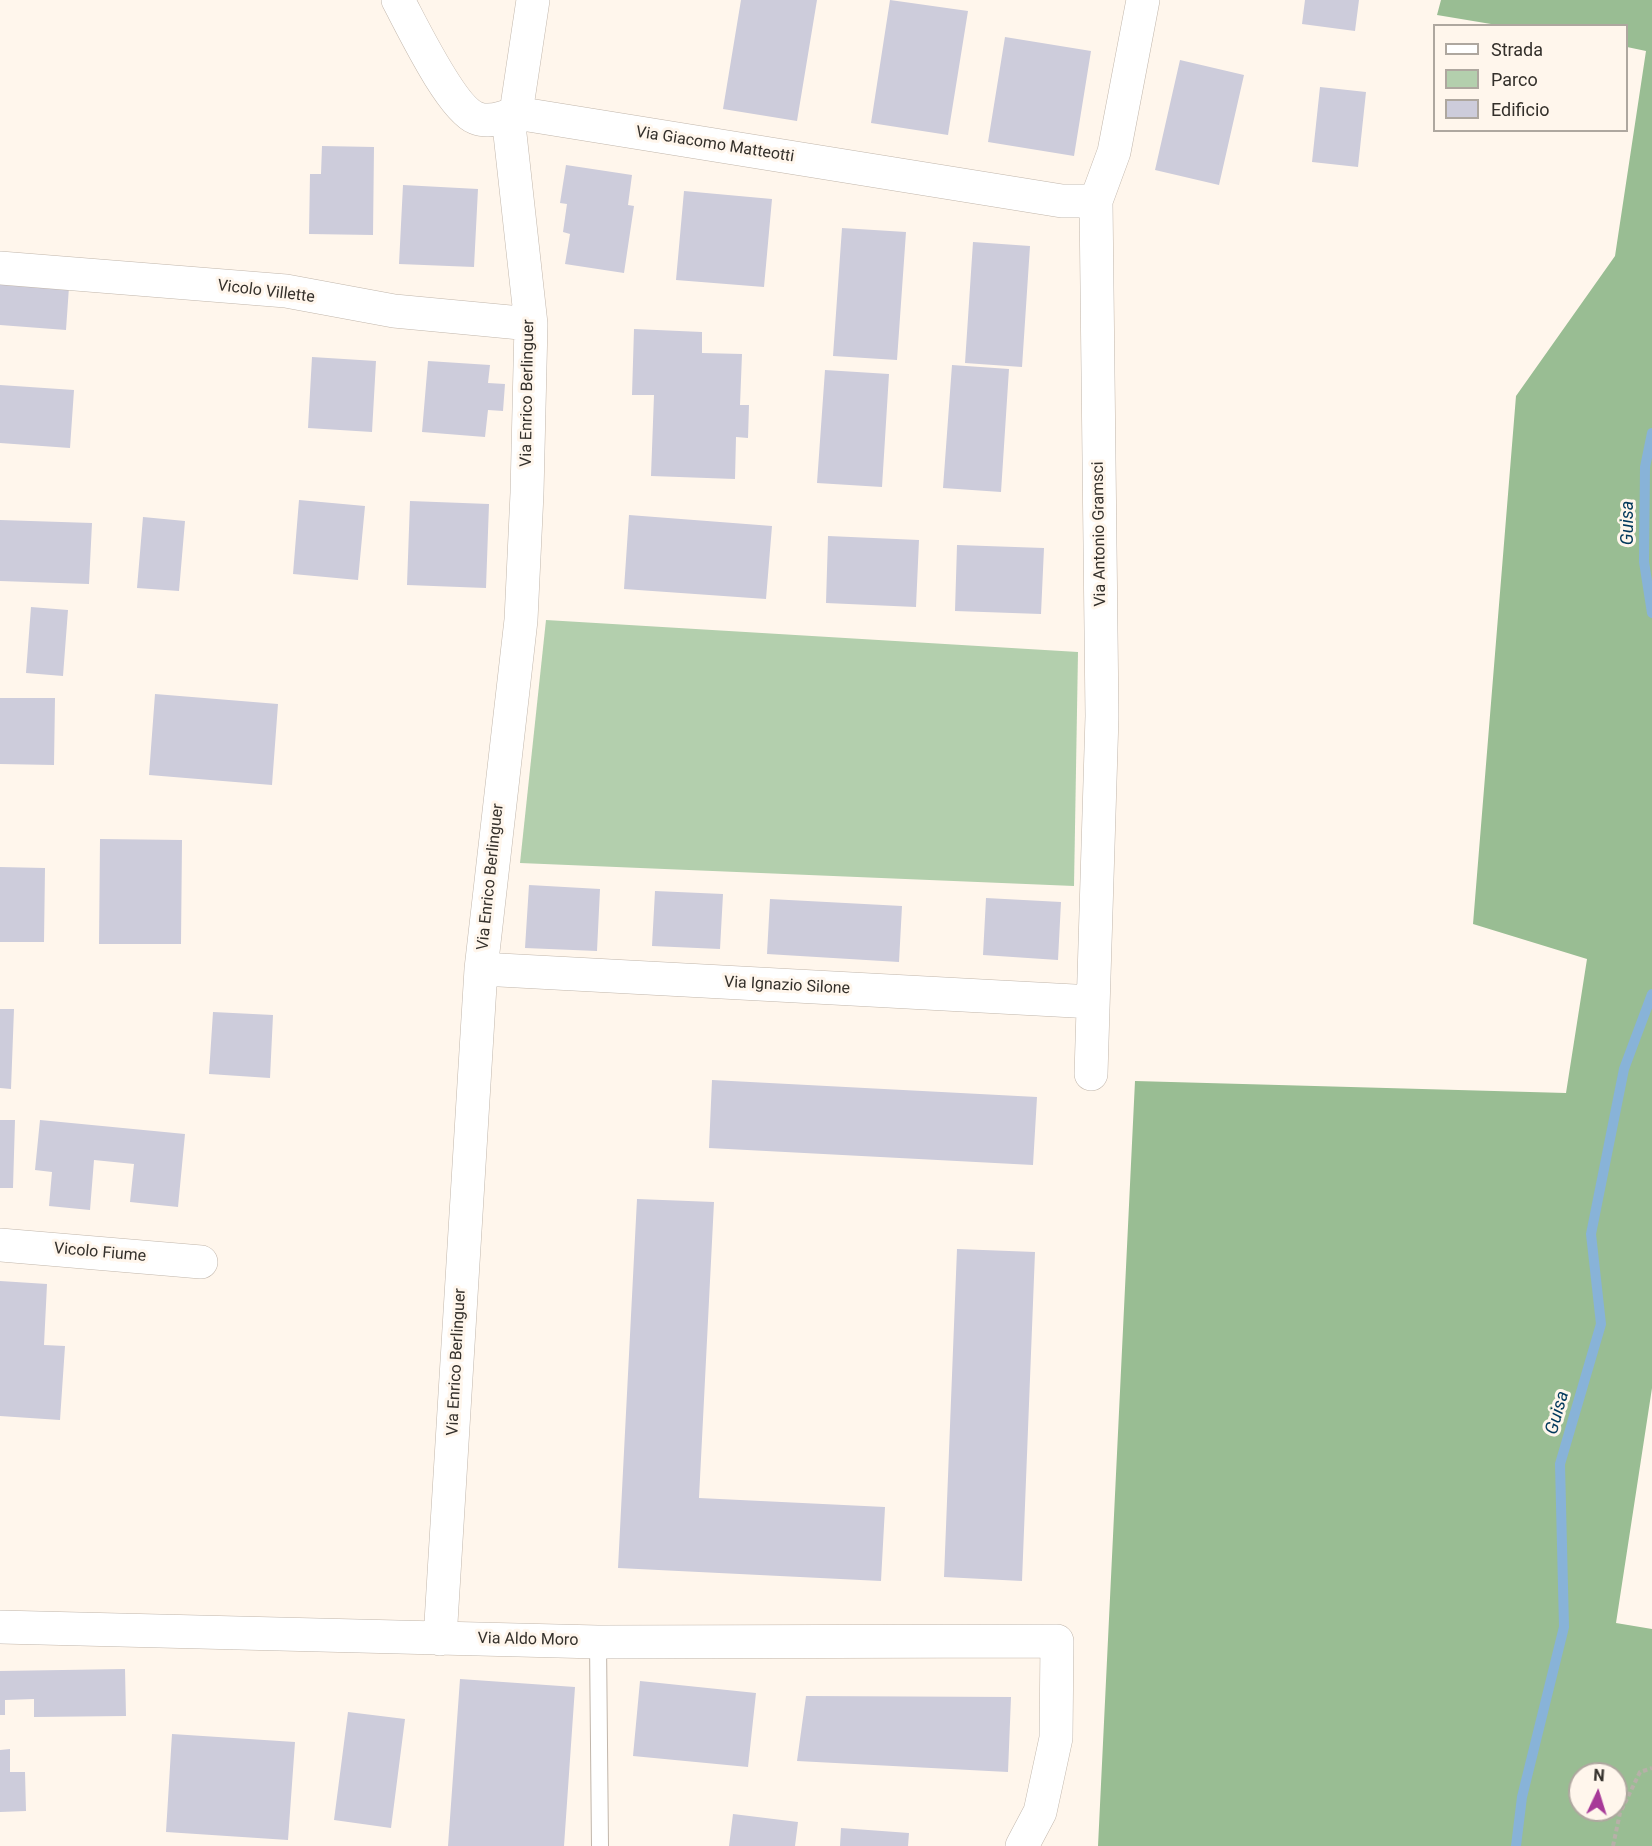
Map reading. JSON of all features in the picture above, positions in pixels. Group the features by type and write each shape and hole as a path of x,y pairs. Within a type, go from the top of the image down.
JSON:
{"street":[{"name":"Via Giacomo Matteotti","path":"398,0 435,69 466,111 476,118 496,120 512,114 1062,201 1096,201"},
{"name":"Via Enrico Berlinguer","path":"440,1639 481,969 520,620 531,324 512,114 534,0"},
{"name":"Via Antonio Gramsci","path":"1091,1074 1102,716 1096,201 1114,152 1143,0"},
{"name":"Vicolo Villette","path":"0,268 286,291 394,311 531,324"},
{"name":"Via Ignazio Silone","path":"481,969 1093,1002"},
{"name":"Vicolo Fiume","path":"0,1245 201,1262"},
{"name":"Via Aldo Moro","path":"0,1627 598,1642 1057,1641 1056,1738 1040,1812 1022,1846"}],"lane":[{"path":"598,1642 600,1846"}],"path":[{"path":"1614,1846 1620,1813 1640,1772 1652,1768"}],"green space":[{"path":"1441,0 1652,0 1652,1388 1616,1623 1652,1629 1652,1846 1098,1846 1135,1081 1566,1093 1587,959 1473,924 1516,396 1615,256 1646,51 1628,47 1628,24 1491,24 1437,15"},
{"path":"546,620 1078,652 1074,886 520,863"}],"building":[{"path":"741,0 817,0 797,121 723,109"},
{"path":"890,0 968,11 948,135 871,123"},
{"path":"1305,0 1359,0 1355,31 1302,24"},
{"path":"1005,37 1091,51 1074,156 988,142"},
{"path":"1180,60 1244,75 1219,185 1155,170"},
{"path":"1320,87 1366,92 1358,167 1312,162"},
{"path":"322,146 374,147 373,235 309,234 310,174 321,174"},
{"path":"566,165 632,175 628,205 634,206 624,273 565,264 570,234 563,232 567,204 560,203"},
{"path":"403,185 478,189 474,267 399,264"},
{"path":"684,191 772,199 764,287 676,280"},
{"path":"842,228 906,232 897,360 833,356"},
{"path":"973,242 1030,246 1022,367 965,363"},
{"path":"0,283 69,287 66,330 0,325"},
{"path":"634,329 702,332 702,353 742,354 740,405 749,405 748,438 736,437 735,479 651,476 654,395 632,395"},
{"path":"312,357 376,361 372,432 308,428"},
{"path":"428,361 490,365 488,383 505,384 503,411 488,410 485,437 422,432"},
{"path":"952,365 1009,369 1001,492 943,488"},
{"path":"825,370 889,374 882,487 817,483"},
{"path":"0,385 74,390 70,448 0,443"},
{"path":"299,500 365,506 358,580 293,574"},
{"path":"410,501 489,504 486,588 407,585"},
{"path":"629,515 772,526 766,599 624,589"},
{"path":"143,517 185,521 179,591 137,588"},
{"path":"0,520 92,523 89,584 0,581"},
{"path":"828,536 919,540 916,607 826,603"},
{"path":"957,545 1044,548 1041,614 955,611"},
{"path":"31,607 68,610 63,676 26,673"},
{"path":"155,694 278,704 272,785 149,775"},
{"path":"0,698 55,698 54,765 0,764"},
{"path":"100,839 182,840 181,944 99,944"},
{"path":"0,867 45,868 44,942 0,942"},
{"path":"529,885 600,889 597,951 525,948"},
{"path":"655,891 723,894 720,949 652,946"},
{"path":"986,898 1061,902 1058,960 983,955"},
{"path":"770,899 902,906 899,962 767,954"},
{"path":"0,1009 14,1009 11,1089 0,1088"},
{"path":"213,1012 273,1015 270,1078 209,1074"},
{"path":"712,1080 1037,1097 1033,1165 709,1148"},
{"path":"0,1120 15,1120 13,1188 0,1188"},
{"path":"40,1120 185,1134 178,1207 130,1202 134,1164 94,1160 90,1210 49,1206 52,1172 35,1170"},
{"path":"637,1199 714,1202 699,1498 885,1507 881,1581 618,1568"},
{"path":"957,1249 1035,1252 1022,1581 944,1577"},
{"path":"0,1281 47,1284 44,1345 65,1346 60,1420 0,1416"},
{"path":"125,1669 126,1716 34,1717 34,1699 5,1700 5,1715 0,1715 0,1671"},
{"path":"460,1679 575,1687 564,1846 448,1846"},
{"path":"640,1681 756,1693 748,1767 633,1756"},
{"path":"806,1696 1011,1697 1008,1772 797,1761"},
{"path":"348,1712 405,1719 391,1828 334,1820"},
{"path":"172,1734 295,1742 288,1840 166,1832"},
{"path":"10,1749 10,1772 25,1772 26,1811 0,1812 0,1750"},
{"path":"733,1814 798,1822 795,1846 729,1846"},
{"path":"841,1828 909,1833 908,1846 840,1846"}],"waterway":[{"name":"Guisa","path":"1652,433 1645,467 1644,562 1652,613"},
{"name":"Guisa","path":"1516,1846 1522,1797 1564,1627 1560,1464 1601,1324 1591,1234 1624,1069 1652,994"}]}
